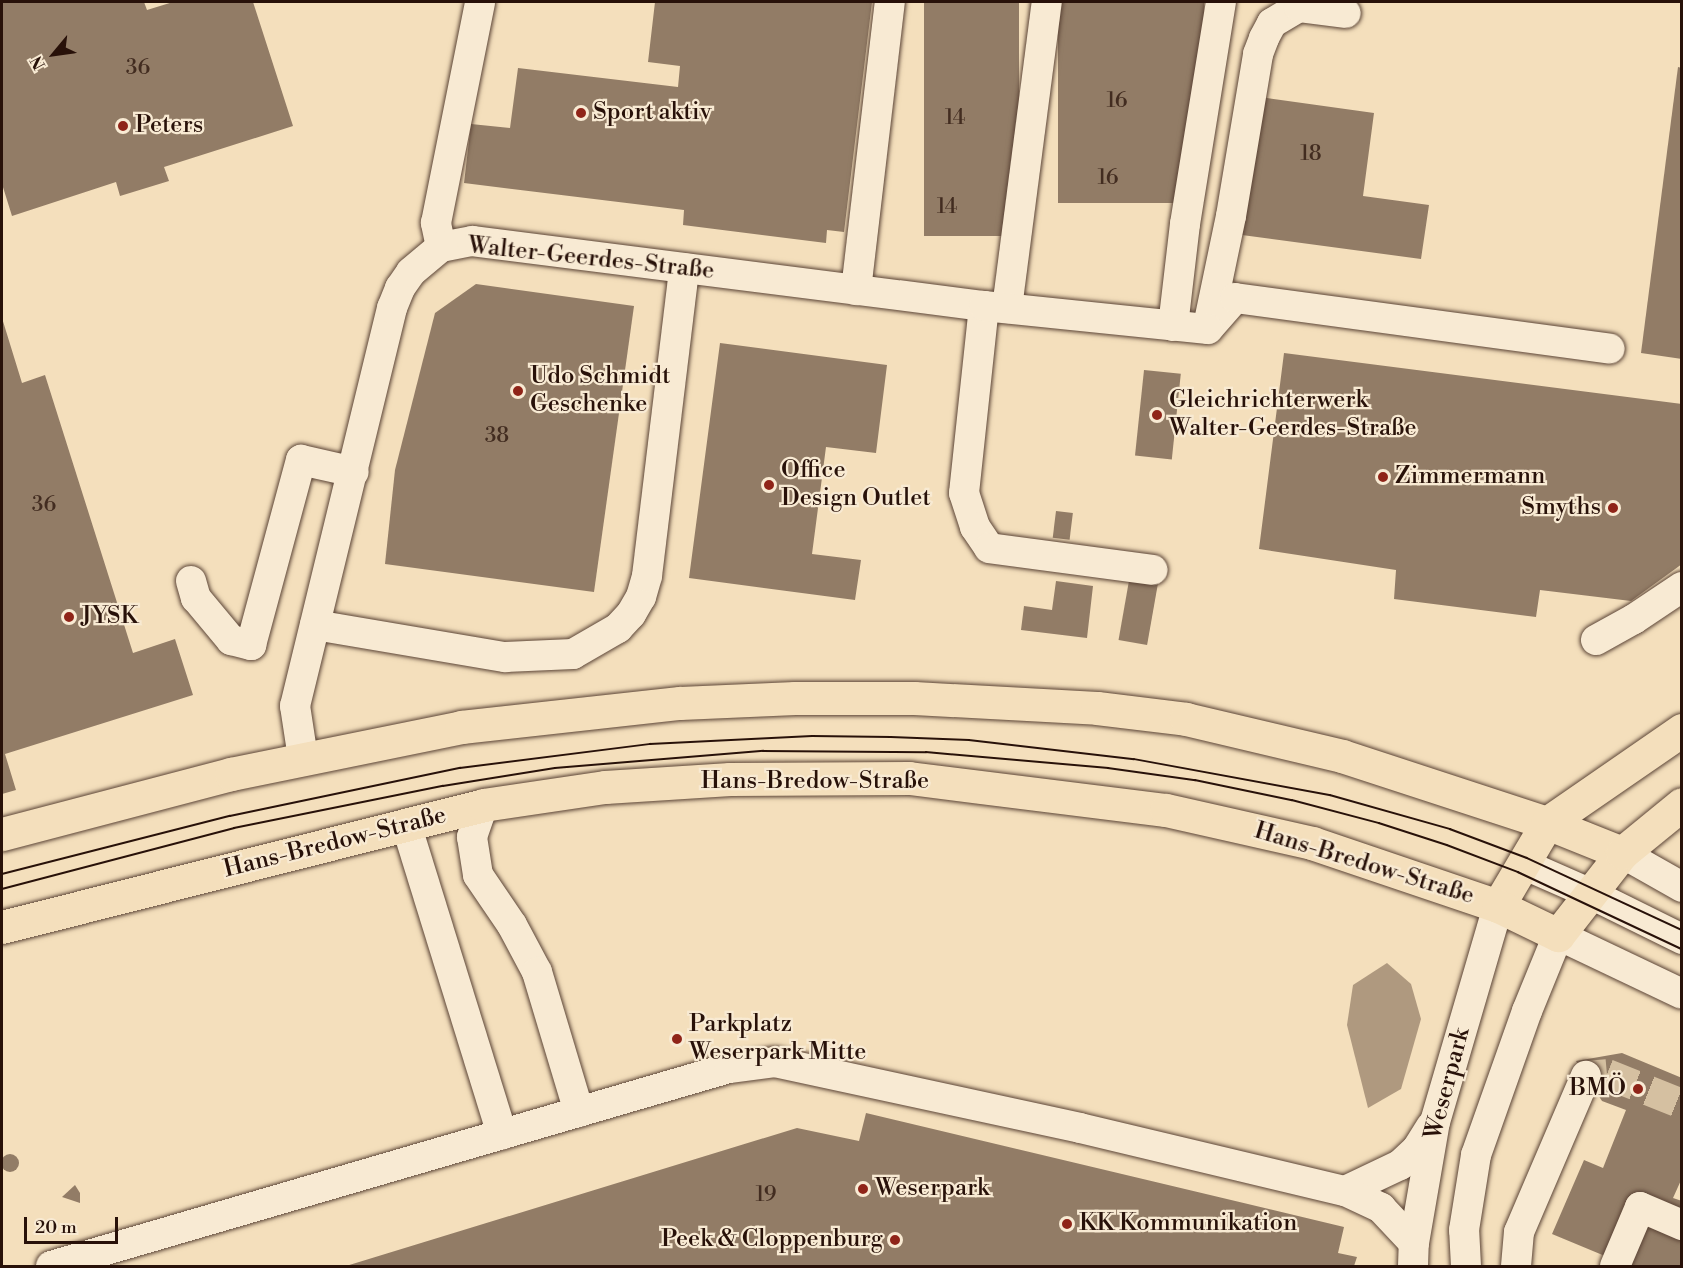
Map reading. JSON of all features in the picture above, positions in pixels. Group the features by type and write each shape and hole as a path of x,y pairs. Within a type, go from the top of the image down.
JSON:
{"main road":[{"path":"2,834 303,758 461,728 680,703 795,698 914,698 1097,708 1186,719 1342,756 1547,823 1622,853"},
{"path":"1498,906 1547,823 1682,730"},
{"name":"Hans-Bredow-Straße","path":"2,927 483,805 605,787 730,779 909,778 1166,810 1312,843 1498,906 1558,935"},
{"path":"1558,935 1622,853 1682,804"}],"street":[{"path":"441,247 436,223 480,2"},
{"path":"856,290 890,2"},
{"path":"1047,2 964,493 975,527 989,548 1153,570"},
{"path":"1173,326 1185,224 1221,2"},
{"path":"1208,329 1232,216 1258,54 1264,38 1272,23 1299,7 1346,13"},
{"name":"Walter-Geerdes-Straße","path":"303,758 295,706 354,472 392,308 400,288 411,272 441,247 472,241 996,307 1208,329"},
{"path":"315,625 505,657 573,654 618,628 631,614 641,597 647,576 684,268"},
{"path":"1208,329 1235,298 1610,349"},
{"path":"191,581 196,598 231,640 251,645 301,460 354,472"},
{"path":"1596,640 1634,619 1682,587"},
{"path":"483,805 472,837 478,875 512,925 537,972 579,1112"},
{"path":"406,824 502,1134"},
{"path":"1622,853 1682,887"},
{"path":"1523,864 1589,893 1682,939"},
{"name":"Weserpark","path":"1414,1255 1435,1122 1498,906"},
{"name":"Weserpark","path":"1466,1266 1464,1230 1476,1155 1527,1011 1558,935"},
{"name":"Hans-Bredow-Straße","path":"1558,935 1682,994"},
{"path":"51,1266 729,1068 775,1062 1080,1128 1345,1191 1381,1208 1414,1255"},
{"path":"1516,1266 1519,1232 1586,1076"},
{"path":"1345,1191 1400,1165 1417,1149 1435,1122"},
{"path":"1616,1266 1640,1207 1682,1225"}],"shaded area":[{"path":"1387,963 1411,984 1421,1019 1401,1089 1368,1108 1347,1025 1353,985"}],"building":[{"path":"2,2 144,2 147,10 173,2 253,2 293,126 164,167 169,181 120,196 116,182 12,216 2,184"},
{"path":"655,2 872,2 844,232 827,230 826,243 683,225 684,210 464,183 471,124 510,128 518,68 678,87 680,66 648,62"},
{"path":"924,2 1019,2 1019,236 924,236"},
{"path":"1058,2 1204,2 1204,203 1058,203"},
{"path":"1678,67 1682,68 1682,359 1641,353"},
{"path":"1260,97 1374,113 1363,196 1429,205 1421,259 1242,235"},
{"name":"Udo Schmidt Geschenke","path":"476,284 634,306 594,592 385,564 395,470 435,313"},
{"path":"2,318 22,383 45,375 133,653 175,639 193,695 5,754 16,790 2,794"},
{"path":"720,343 887,365 876,453 826,447 812,554 861,560 855,600 689,578"},
{"path":"1284,353 1682,404 1682,564 1631,601 1540,590 1536,617 1394,599 1396,570 1259,549"},
{"name":"Gleichrichterwerk Walter-Geerdes-Straße","path":"1144,370 1181,374 1172,459 1135,456"},
{"path":"1056,511 1073,513 1070,540 1053,538"},
{"path":"1130,575 1159,580 1147,645 1119,640"},
{"path":"1056,581 1093,586 1087,638 1021,630 1024,606 1052,610"},
{"path":"1622,1053 1682,1078 1682,1178 1673,1198 1682,1201 1682,1266 1629,1266 1552,1234 1584,1160 1603,1168 1626,1110 1602,1101 1576,1061"},
{"name":"Weserpark","path":"866,1113 1344,1227 1338,1253 1357,1257 1354,1266 346,1266 797,1128 859,1141"},
{"path":"6,1154 14,1154 19,1159 17,1170 6,1172 1,1167 1,1159"},
{"path":"75,1185 80,1193 80,1203 62,1197"}],"tunnel":[{"path":"1586,1076 1607,1074 1682,1104"}],"tram line":[{"path":"2,874 230,816 460,768 650,744 812,736 891,737 969,740 1134,759 1330,795 1450,829 1527,858 1682,930"},
{"path":"2,889 234,828 443,786 555,768 763,751 926,752 1108,768 1195,780 1292,800 1379,823 1447,845 1518,872 1682,949"}],"place":[{"name":"Sport aktiv","path":"581,113"},
{"name":"Peters","path":"123,126"},
{"name":"Udo Schmidt Geschenke","path":"518,391"},
{"name":"Gleichrichterwerk Walter-Geerdes-Straße","path":"1157,415"},
{"name":"Zimmermann","path":"1383,477"},
{"name":"Office Design Outlet","path":"769,485"},
{"name":"Smyths","path":"1613,508"},
{"name":"JYSK","path":"69,617"},
{"name":"Parkplatz Weserpark Mitte","path":"677,1039"},
{"name":"BMÖ","path":"1638,1089"},
{"name":"Weserpark","path":"863,1189"},
{"name":"KK Kommunikation","path":"1067,1224"},
{"name":"Peek & Cloppenburg","path":"895,1240"}]}
